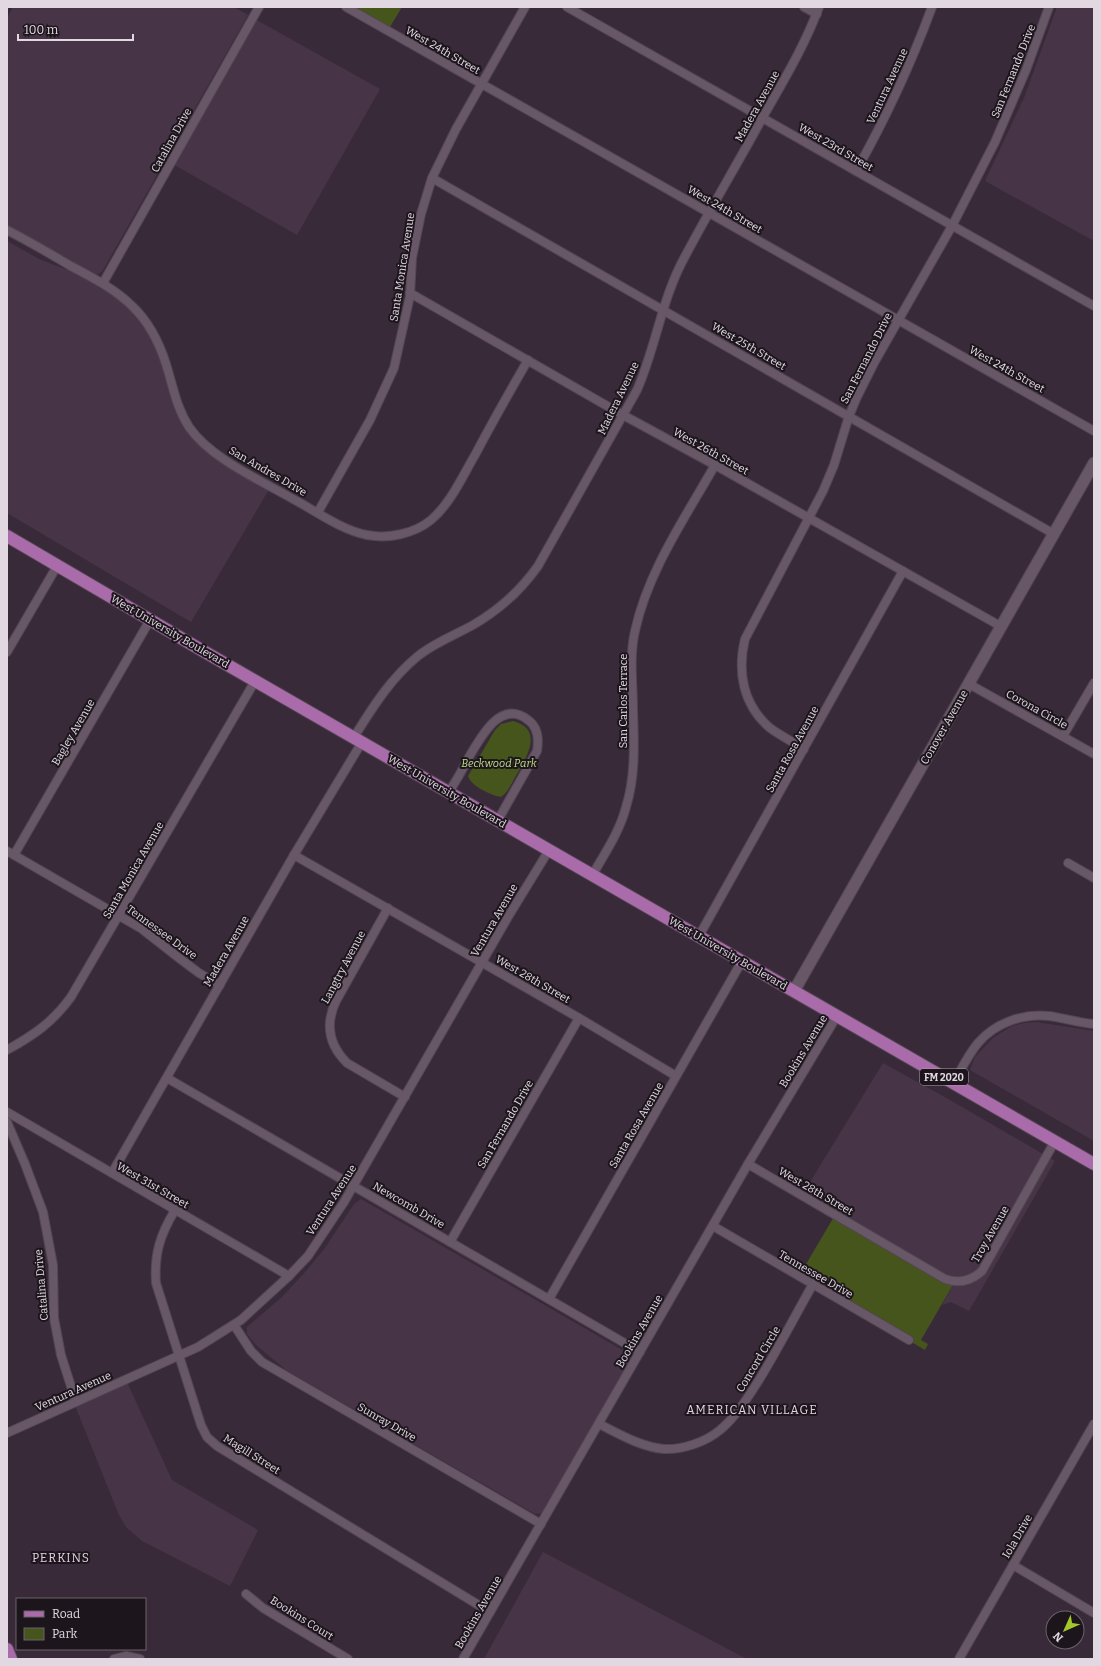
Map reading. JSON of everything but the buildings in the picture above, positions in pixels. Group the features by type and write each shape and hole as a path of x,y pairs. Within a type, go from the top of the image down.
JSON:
{"main road":[{"name":"West University Boulevard","path":"7,536 255,681 593,874 1094,1164"},
{"path":"7,1650 11,1659"}],"street":[{"name":"Catalina Drive","path":"103,283 259,7"},
{"name":"West 24th Street","path":"346,7 1094,431"},
{"name":"Santa Monica Avenue","path":"318,512 387,386 396,362 410,293 412,258 421,214 432,178 455,130 525,7"},
{"name":"West 23rd Street","path":"567,7 1094,306"},
{"path":"804,7 818,10"},
{"name":"Ventura Avenue","path":"856,171 906,74 932,7"},
{"name":"San Fernando Drive","path":"804,749 771,728 752,707 742,681 742,652 745,639 809,518 834,465 849,416 874,363 952,226 1010,111 1049,7"},
{"name":"Madera Avenue","path":"112,1174 294,855 383,692 410,664 431,647 491,614 508,600 525,583 544,556 637,390 647,365 663,310 675,276 799,52 818,10"},
{"name":"West 25th Street","path":"432,178 1054,534"},
{"name":"San Andres Drive","path":"7,230 103,283 133,306 147,324 158,343 180,412 190,428 202,442 222,458 355,531 380,536 404,533 414,530 430,521 445,506 528,360"},
{"name":"West 26th Street","path":"410,293 623,415 715,465 1002,627"},
{"name":"Conover Avenue","path":"794,990 1094,463"},
{"name":"San Carlos Terrace","path":"593,874 614,837 626,807 633,774 634,746 631,669 634,633 644,597 659,564 715,465"},
{"path":"7,652 56,566"},
{"name":"Santa Rosa Avenue","path":"699,936 903,571"},
{"name":"Bagley Avenue","path":"10,853 150,620"},
{"name":"Santa Monica Avenue","path":"7,1050 38,1032 61,1011 71,997 255,681"},
{"path":"1063,736 1094,683"},
{"name":"Corona Circle","path":"969,684 1094,754"},
{"path":"449,792 481,737 490,725 505,715 511,714 523,716 534,726 538,738 537,750 498,820"},
{"name":"Ventura Avenue","path":"7,1433 198,1347 234,1325 256,1307 308,1256 354,1186 482,963 549,850"},
{"name":"Tennessee Drive","path":"10,853 119,914 142,929 200,973 220,985"},
{"name":"West 28th Street","path":"294,855 579,1018 676,1076"},
{"path":"1068,863 1094,878"},
{"name":"Langtry Avenue","path":"388,908 336,1000 331,1012 329,1025 332,1042 341,1057 353,1067 405,1097"},
{"name":"Santa Rosa Avenue","path":"549,1299 742,961"},
{"name":"Bookins Avenue","path":"463,1659 748,1164 837,1016"},
{"path":"954,1082 973,1049 982,1039 992,1030 1011,1020 1024,1017 1048,1016 1094,1024"},
{"name":"San Fernando Drive","path":"450,1242 579,1018"},
{"name":"Newcomb Drive","path":"167,1078 640,1352"},
{"name":"West 31st Street","path":"7,1112 289,1276"},
{"name":"Catalina Drive","path":"7,1122 43,1212 53,1265 54,1318 61,1355 76,1402"},
{"name":"Troy Avenue","path":"872,1236 945,1279 961,1282 972,1279 982,1271 1055,1141"},
{"name":"West 28th Street","path":"748,1164 872,1236"},
{"name":"Magill Street","path":"175,1210 161,1235 155,1267 156,1283 160,1300 204,1431 212,1442 490,1612"},
{"name":"Tennessee Drive","path":"712,1226 909,1340"},
{"name":"Concord Circle","path":"599,1424 635,1441 662,1449 685,1447 713,1436 728,1424 751,1393 813,1284"},
{"name":"Sunray Drive","path":"234,1325 251,1351 270,1367 541,1524"},
{"name":"Iola Drive","path":"959,1659 1094,1424"},
{"path":"1013,1565 1094,1613"},
{"name":"Bookins Court","path":"246,1594 263,1608 348,1659"},
{"path":"114,1659 126,1656 140,1659"}],"shaded area":[{"path":"13,7 234,7 248,15 103,270 99,274 94,274 7,225 7,18"},
{"path":"1057,7 1094,7 1094,241 985,181 1024,98"},
{"path":"253,18 380,89 297,235 171,163"},
{"path":"7,241 41,260 103,283 150,328 182,416 207,447 271,486 191,622 7,513"},
{"path":"1036,1022 1094,1031 1094,1141 970,1070 975,1057 993,1038 1012,1026"},
{"path":"883,1063 1055,1161 969,1311 951,1302 942,1305 954,1283 802,1195"},
{"path":"361,1199 638,1359 631,1356 631,1361 542,1513 535,1514 286,1370 256,1345 247,1334 247,1327 282,1297 306,1271 325,1248 354,1204"},
{"path":"126,1380 172,1480 258,1530 230,1586 142,1541 126,1527 119,1515 74,1403"},
{"path":"543,1552 747,1659 484,1659"}],"green space":[{"path":"355,7 402,7 390,27"},
{"name":"Beckwood Park","path":"513,721 522,725 528,730 531,737 530,744 525,760 508,790 501,797 477,787 468,776 495,730 501,724"},
{"path":"835,1215 954,1283 921,1340 928,1344 925,1350 799,1276"}],"district":[{"name":"AMERICAN VILLAGE","path":"752,1410"},
{"name":"PERKINS","path":"61,1558"}]}
